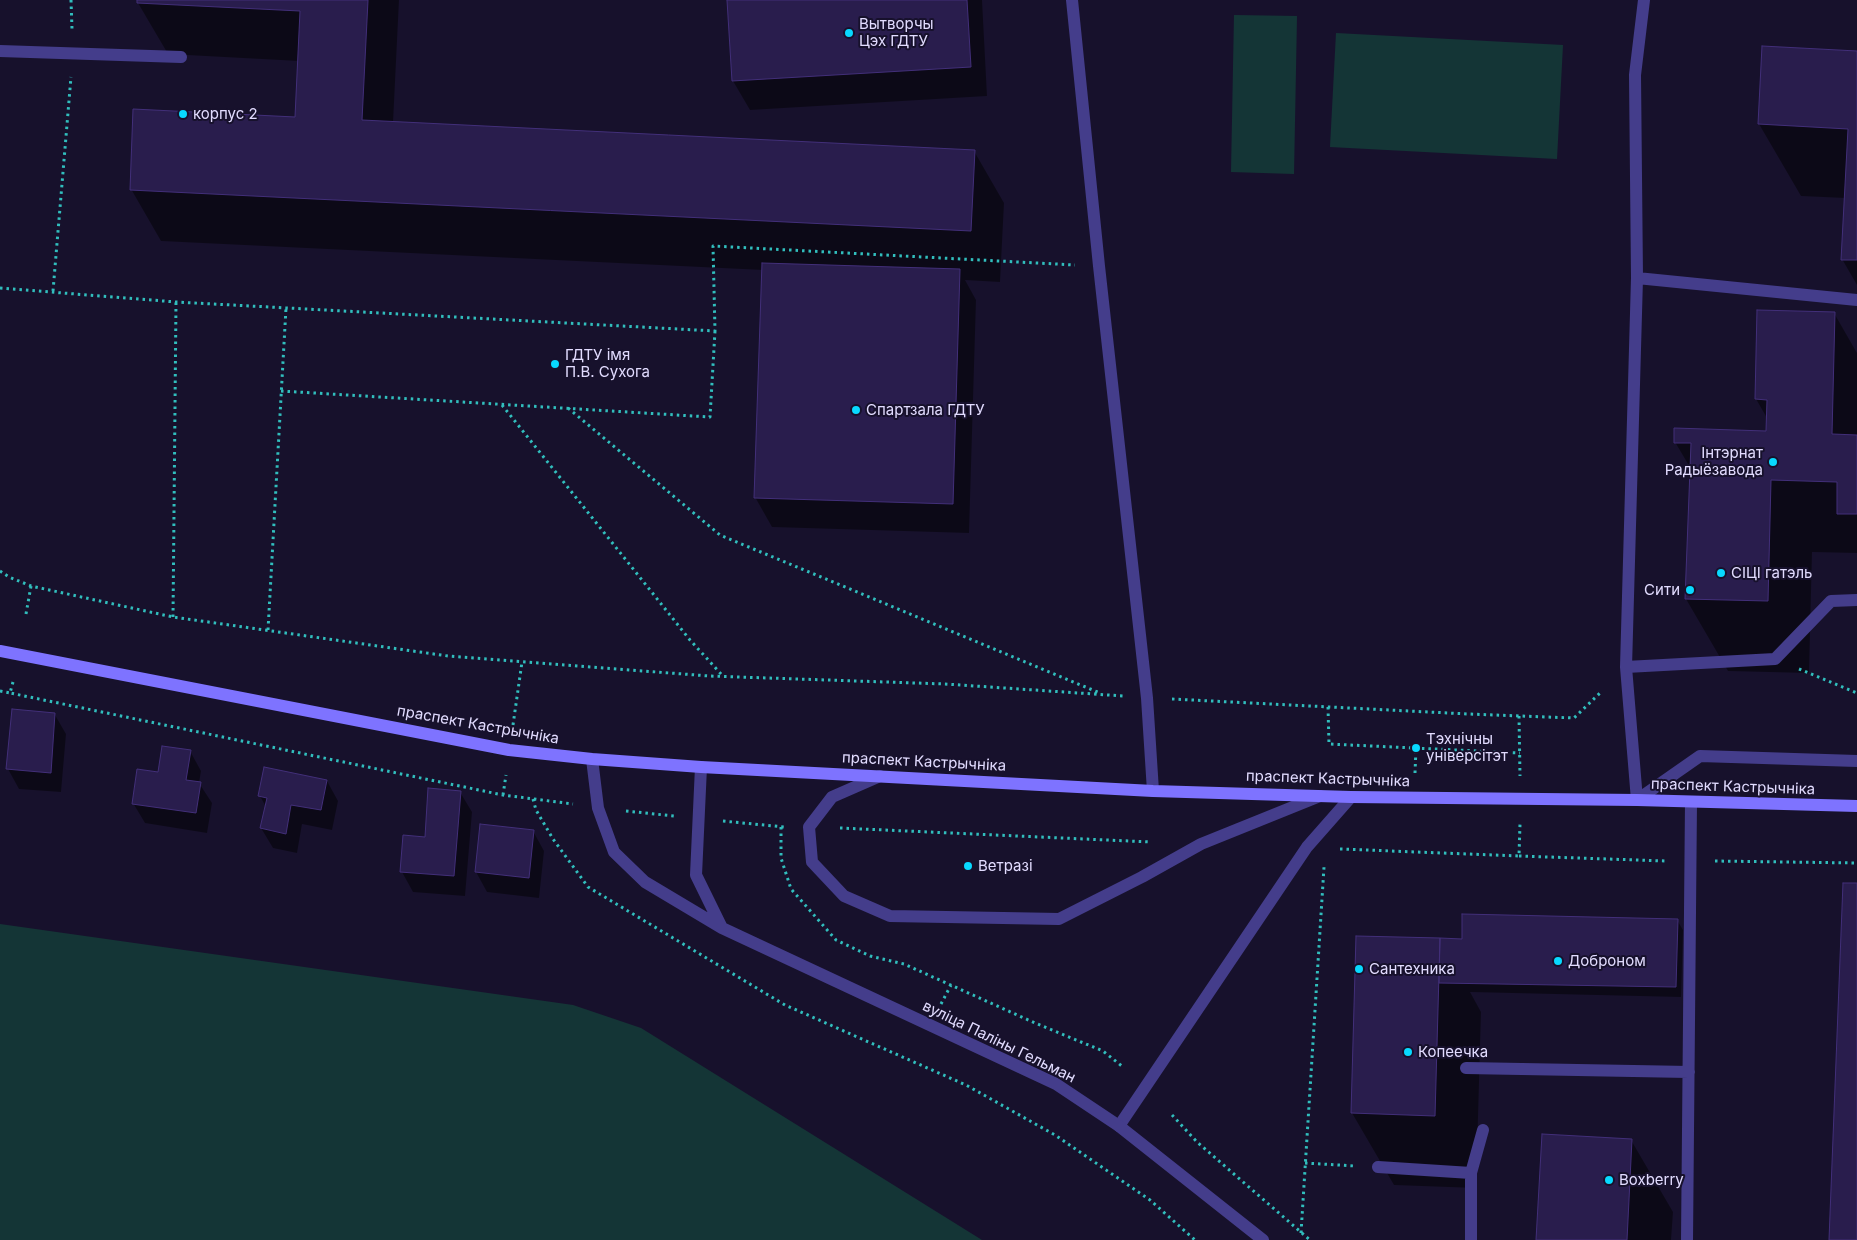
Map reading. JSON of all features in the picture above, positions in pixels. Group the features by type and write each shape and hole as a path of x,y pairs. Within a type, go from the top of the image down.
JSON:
{"main road":[{"name":"праспект Кастрычніка","path":"0,651 509,750 592,759 701,767 1153,791 1351,797 1636,800 1857,806"}],"street":[{"path":"1072,0 1098,266 1148,698 1153,791"},
{"path":"1636,800 1626,667 1637,278 1636,75 1644,0"},
{"path":"0,51 182,57"},
{"path":"1637,278 1857,300"},
{"path":"1626,667 1775,659 1831,601 1857,600"},
{"path":"1636,800 1700,756 1857,761"},
{"name":"вуліца Паліны Гельман","path":"592,759 598,808 614,852 645,882 722,928 1056,1084 1119,1126 1263,1240"},
{"path":"701,767 696,875 722,928"},
{"path":"880,776 832,797 809,827 812,862 844,896 890,916 1059,919 1142,877 1200,844 1321,795"},
{"path":"1119,1126 1307,847 1351,797"},
{"path":"1687,1240 1691,802"},
{"path":"1466,1068 1689,1072"},
{"path":"1470,1240 1471,1173 1483,1130"},
{"path":"1378,1167 1471,1173"}],"path":[{"path":"53,291 73,53 71,0"},
{"path":"281,391 710,417 715,331 714,246 1098,266"},
{"path":"0,288 176,302 715,331"},
{"path":"173,617 176,302"},
{"path":"268,630 286,308"},
{"path":"502,404 690,640 723,676"},
{"path":"568,408 720,535 1104,695"},
{"path":"0,571 31,586 173,617 448,656 723,676 946,684 1148,698 1574,718 1626,667"},
{"path":"26,614 31,586"},
{"path":"1775,659 1857,693"},
{"path":"0,691 10,693"},
{"path":"1328,707 1329,744 1520,753"},
{"path":"533,798 536,810 553,839 588,887 785,1005 966,1085 1055,1135 1150,1200 1195,1240"},
{"path":"1519,856 1857,863"},
{"path":"1301,1233 1325,858"},
{"path":"904,964 1035,1023 1103,1051 1123,1067"},
{"path":"1172,1115 1197,1142 1310,1240"},
{"path":"1306,1163 1378,1167"}],"green space":[{"path":"1234,15 1297,16 1294,174 1231,172"},
{"path":"1336,33 1563,45 1557,159 1330,147"},
{"path":"0,924 573,1005 641,1028 982,1240 0,1240"}],"building":[{"name":"корпус 2","path":"137,0 368,0 362,120 975,150 971,231 130,190 133,109 295,117 300,11 137,3"},
{"name":"Вытворчы Цэх ГДТУ","path":"727,0 967,0 971,67 732,81"},
{"path":"1762,46 1857,51 1857,260 1841,260 1848,129 1758,124"},
{"name":"Спартзала ГДТУ","path":"762,263 960,269 953,504 754,498"},
{"name":"Інтэрнат Радыёзавода","path":"1757,310 1835,312 1832,434 1857,435 1857,514 1837,514 1837,482 1771,480 1768,601 1685,599 1691,443 1674,443 1674,428 1766,431 1767,400 1755,399"},
{"path":"12,709 55,713 51,773 6,769"},
{"path":"162,746 191,750 186,780 201,782 196,813 132,804 137,769 158,772"},
{"path":"264,767 327,780 321,810 291,805 286,834 260,828 267,798 258,796"},
{"path":"428,788 461,791 454,876 400,872 403,835 425,837"},
{"path":"480,824 534,830 529,878 475,872"},
{"path":"1843,883 1857,883 1857,1240 1829,1240"},
{"name":"Доброном","path":"1462,914 1678,919 1676,987 1439,983 1440,938 1462,939"},
{"path":"1356,936 1440,938 1435,1116 1351,1113"},
{"path":"1542,1134 1632,1139 1627,1240 1536,1240"}],"place":[{"name":"Вытворчы Цэх ГДТУ","path":"849,33"},
{"name":"корпус 2","path":"183,114"},
{"name":"ГДТУ імя П.В. Сухога","path":"555,364"},
{"name":"Спартзала ГДТУ","path":"856,410"},
{"name":"Інтэрнат Радыёзавода","path":"1773,462"},
{"name":"СІЦІ гатэль","path":"1721,573"},
{"name":"Сити","path":"1690,590"},
{"name":"Тэхнічны універсітэт","path":"1416,748"},
{"name":"Ветразі","path":"968,866"},
{"name":"Доброном","path":"1558,961"},
{"name":"Сантехника","path":"1359,969"},
{"name":"Копеечка","path":"1408,1052"},
{"name":"Boxberry","path":"1609,1180"}]}
